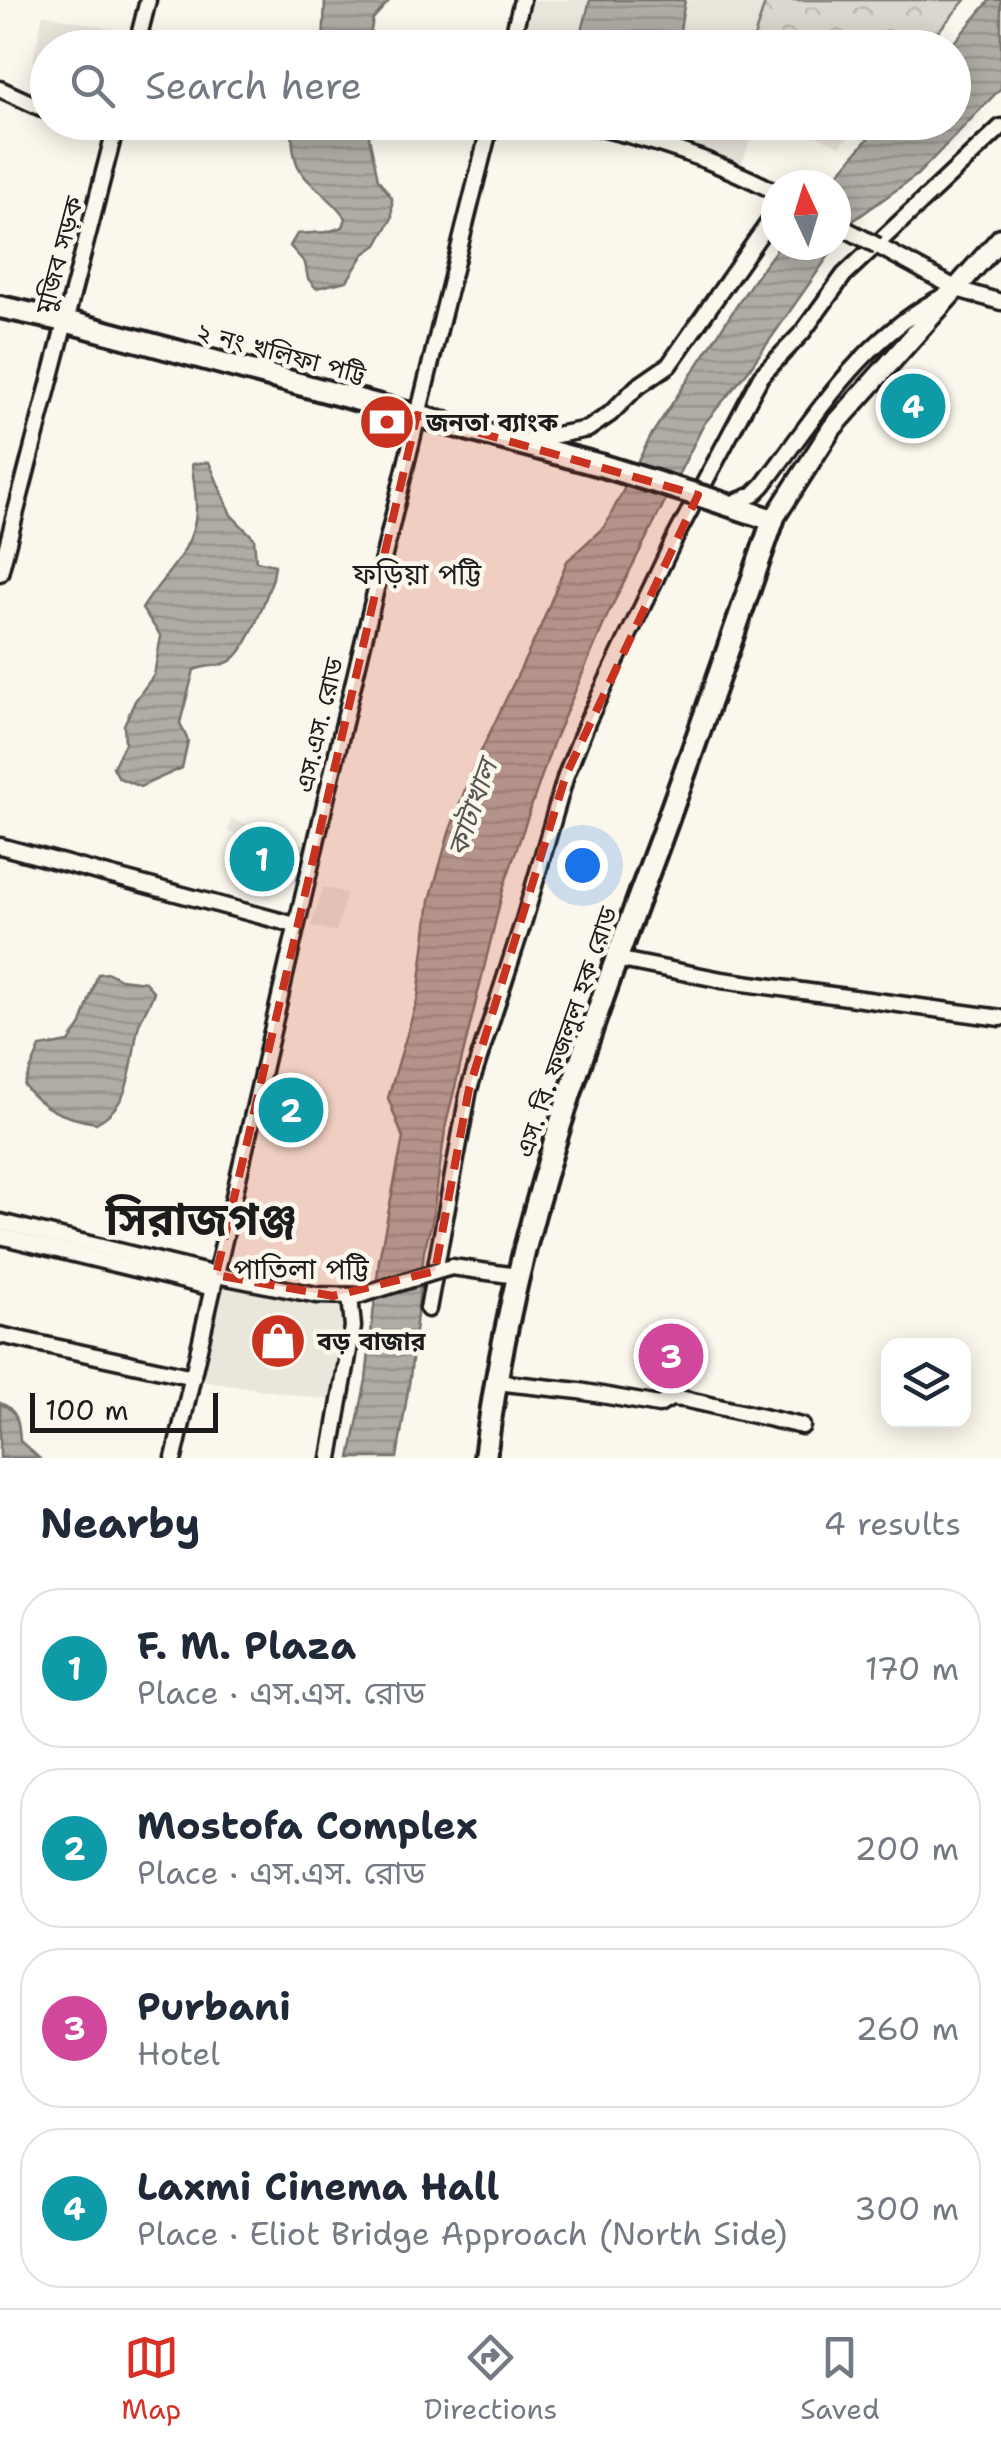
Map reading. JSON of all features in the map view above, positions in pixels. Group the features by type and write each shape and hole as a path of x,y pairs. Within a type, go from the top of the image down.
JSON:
{"main road":[{"name":"২ নং খলিফা পট্টি","path":"0,307 417,414 600,465 774,520"},
{"name":"এস. বি. ফজলুল হক রোড","path":"486,1458 517,1276 568,1096 774,520"}],"street":[{"path":"140,30 148,0"},
{"path":"514,30 522,0"},
{"path":"0,89 30,103"},
{"path":"428,1309 469,1089 530,903 566,776 588,720 674,540 762,376 802,333 844,275 1001,126"},
{"name":"মুজিব সড়ক","path":"0,573 112,140"},
{"name":"এস.এস. রোড","path":"174,1458 295,924 486,140"},
{"path":"652,140 695,154 761,185"},
{"path":"851,232 958,289 1001,302"},
{"path":"518,442 588,429 669,365 761,233"},
{"path":"774,520 808,462 846,411 1001,238"},
{"path":"728,505 753,495 763,485 827,399 886,332 958,289"},
{"path":"827,399 846,411"},
{"path":"0,846 295,924"},
{"path":"616,959 722,980 1001,1018"},
{"path":"0,1222 214,1281"},
{"path":"0,1236 214,1281 318,1295 354,1296 452,1267 517,1276"},
{"path":"330,1458 353,1327 354,1296"},
{"path":"0,1335 192,1377"},
{"path":"496,1382 659,1405 670,1398 684,1399 802,1426"}],"highlighted area":[{"path":"417,415 698,495 566,775 469,1089 435,1271 333,1296 216,1275"}],"shaded area":[{"path":"533,0 966,0 941,30 525,30"},
{"path":"43,14 114,30 40,30"},
{"path":"667,140 751,140 740,169"},
{"path":"231,819 308,845 305,855 228,832"},
{"path":"323,887 347,893 336,932 311,926"},
{"name":"বড় বাজার","path":"221,1274 361,1304 342,1402 194,1379"}],"green space":[{"path":"766,0 965,0 939,30 756,30"}],"water":[{"path":"325,0 390,0 373,19 371,30 324,30"},
{"path":"590,0 685,0 680,30 582,30"},
{"path":"990,0 1001,0 1001,88 971,119 971,30 964,30"},
{"path":"293,140 370,140 378,179 392,198 392,218 377,245 364,254 347,281 316,288 308,279 305,263 290,246 297,234 343,227 346,218 300,170"},
{"path":"867,140 951,140 917,175 851,224 851,170 842,170"},
{"name":"কাটাখাল","path":"769,260 826,260 748,371 704,424 608,614 553,743 504,886 446,1124 424,1251 397,1458 350,1458 366,1380 379,1260 403,1138 388,1098 418,997 430,900 449,833 473,768 540,628 567,561 605,526 652,434"},
{"path":"209,462 231,515 254,538 256,561 275,565 273,578 241,650 226,663 194,670 180,723 188,741 182,768 140,787 119,778 113,767 125,743 124,725 154,675 161,636 142,609 175,564 194,526 192,464"},
{"path":"109,973 120,979 145,982 154,992 138,1028 123,1094 108,1115 96,1123 56,1112 24,1085 40,1047 69,1042 81,1024 98,974"},
{"path":"0,1403 14,1414 20,1441 39,1458 0,1458"}],"place":[{"name":"Laxmi Cinema Hall","path":"913,406"},
{"name":"জনতা ব্যাংক","path":"387,422"},
{"name":"F. M. Plaza","path":"262,859"},
{"name":"Mostofa Complex","path":"291,1110"},
{"name":"বড় বাজার","path":"278,1341"},
{"name":"Purbani","path":"671,1356"}],"district":[{"name":"ফড়িয়া পট্টি","path":"417,574"},
{"name":"সিরাজগঞ্জ","path":"201,1219"},
{"name":"পাতিলা পট্টি","path":"301,1269"}]}
